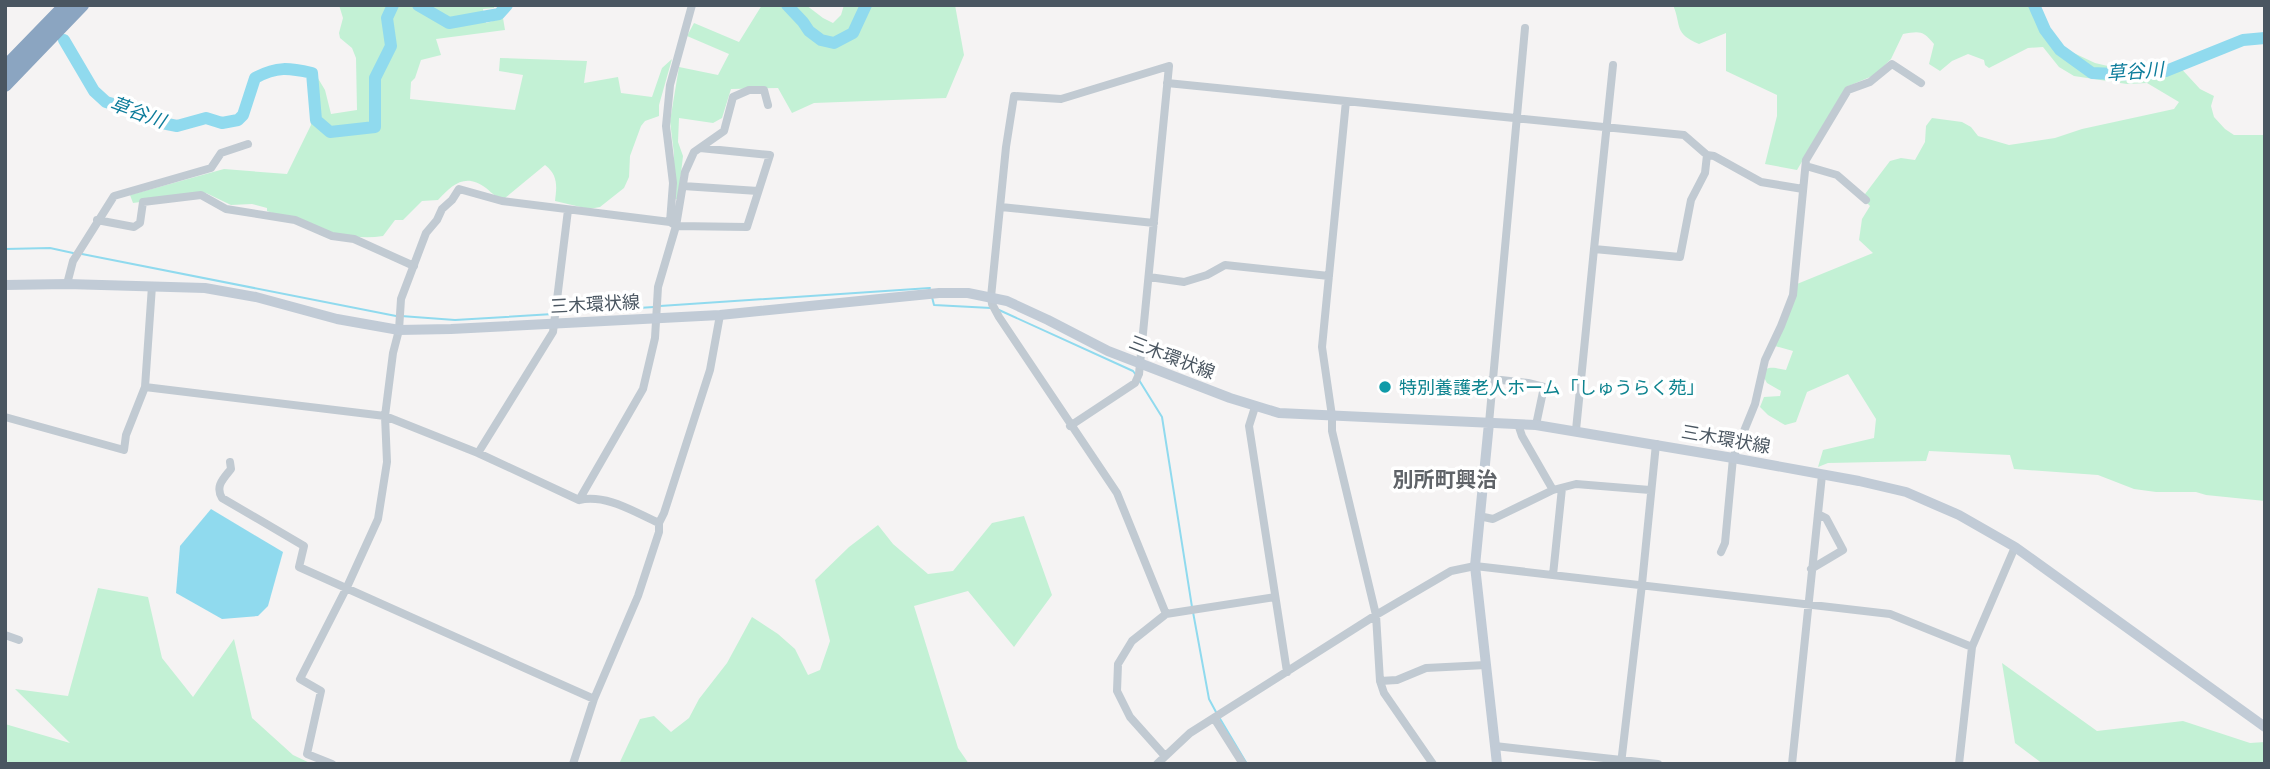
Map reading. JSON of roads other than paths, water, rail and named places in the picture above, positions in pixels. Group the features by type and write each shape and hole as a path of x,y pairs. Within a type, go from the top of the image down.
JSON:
{"highway":[{"path":"5,68 66,5"},
{"path":"5,85 82,5"}],"main road":[{"name":"三木環状線","path":"5,285 205,288 256,297 337,319 399,330 451,330 720,315 939,293 968,293 991,297 1026,309 1108,351 1140,364 1255,407 1279,413 1536,425 1576,430 1859,481 1906,492 1959,515 2015,547 2265,727"},
{"path":"1489,423 1475,566 1497,764"}],"street":[{"path":"673,224 673,183 666,127 670,85 692,5"},
{"path":"1489,423 1525,28"},
{"path":"1721,552 1725,543 1733,458 1755,404 1765,360 1793,295 1806,159 1848,90 1870,82 1892,64 1922,83"},
{"path":"1576,430 1613,65"},
{"path":"1070,426 1135,383 1139,374 1169,66 1061,99 1014,96 1006,147 991,297 999,317 1070,426 1117,493 1166,614"},
{"path":"1167,83 1684,135 1707,155 1714,156 1761,182 1803,189"},
{"path":"579,500 643,389 654,338 658,287 685,172 694,152 724,131 733,97 749,90 764,90 768,105"},
{"path":"1346,101 1322,347 1332,430 1376,615 1380,681 1384,693 1433,764"},
{"path":"66,284 73,261 114,196 211,168 221,153 248,144"},
{"path":"332,764 307,754 321,691 300,679 378,519 387,462 384,416 399,330 401,299 426,233 459,189 502,201 568,211 673,224 747,227 770,155 699,148"},
{"path":"1594,249 1680,257 1691,200 1704,173 1707,155"},
{"path":"1805,166 1837,175 1866,200"},
{"path":"683,186 758,191"},
{"path":"97,220 134,227 140,223 143,202 201,195 226,209 295,220 332,236 354,239 414,266"},
{"path":"1001,207 1154,223"},
{"path":"478,453 553,332 568,211"},
{"path":"1149,277 1184,282 1208,275 1225,265 1329,276"},
{"path":"5,417 124,450 126,435 145,387 152,286"},
{"path":"573,764 594,699 638,596 659,532 659,523 710,370 720,315"},
{"path":"1492,379 1544,387 1536,425"},
{"path":"145,387 384,416 478,453 579,500 593,497 622,506 659,523"},
{"path":"1255,407 1249,426 1287,672"},
{"path":"1518,424 1522,436 1558,489 1553,575"},
{"path":"1621,762 1656,444"},
{"path":"230,462 231,469 219,485 218,492 222,498 304,546 299,567 594,699"},
{"path":"1792,764 1822,475"},
{"path":"1479,516 1493,519 1558,489 1576,484 1650,490"},
{"path":"1811,569 1843,550 1826,518 1818,514"},
{"path":"1959,764 1972,647 2015,547"},
{"path":"1157,764 1190,733 1376,615 1451,571 1475,566 1890,614 1972,647"},
{"path":"1164,755 1130,717 1117,691 1118,664 1132,641 1166,614 1275,597"},
{"path":"5,635 19,640"},
{"path":"1380,681 1397,680 1426,668 1486,664"},
{"path":"1214,718 1243,764"},
{"path":"1495,746 1658,764"}],"water":[{"path":"211,509 283,552 268,606 258,616 222,619 176,593 180,546"}],"waterway":[{"name":"草谷川","path":"64,40 94,91 106,102 134,110 157,122 177,126 206,118 222,123 238,120 243,115 255,78 270,71 283,69 312,73 316,120 330,132 375,127 375,78 391,46 387,18 393,5"},
{"name":"草谷川","path":"418,5 449,23 499,14 507,5"},
{"name":"草谷川","path":"787,5 809,31 821,40 834,43 853,33 866,5"},
{"name":"草谷川","path":"2034,5 2045,30 2060,50 2092,73 2137,75 2166,71 2243,40 2265,38"},
{"path":"5,249 50,248 73,253"},
{"path":"82,254 396,316"},
{"path":"660,306 930,288"},
{"path":"932,297 934,305 991,308"},
{"path":"559,313 654,307"},
{"path":"999,310 1133,371 1136,375"},
{"path":"401,316 455,320 553,314"},
{"path":"1139,380 1162,417 1192,607"},
{"path":"1193,612 1209,699 1216,712"},
{"path":"1219,717 1247,764"}],"place":[{"name":"特別養護老人ホーム「しゅうらく苑」","path":"1385,387"}],"district":[{"name":"別所町興治","path":"1445,479"}]}
